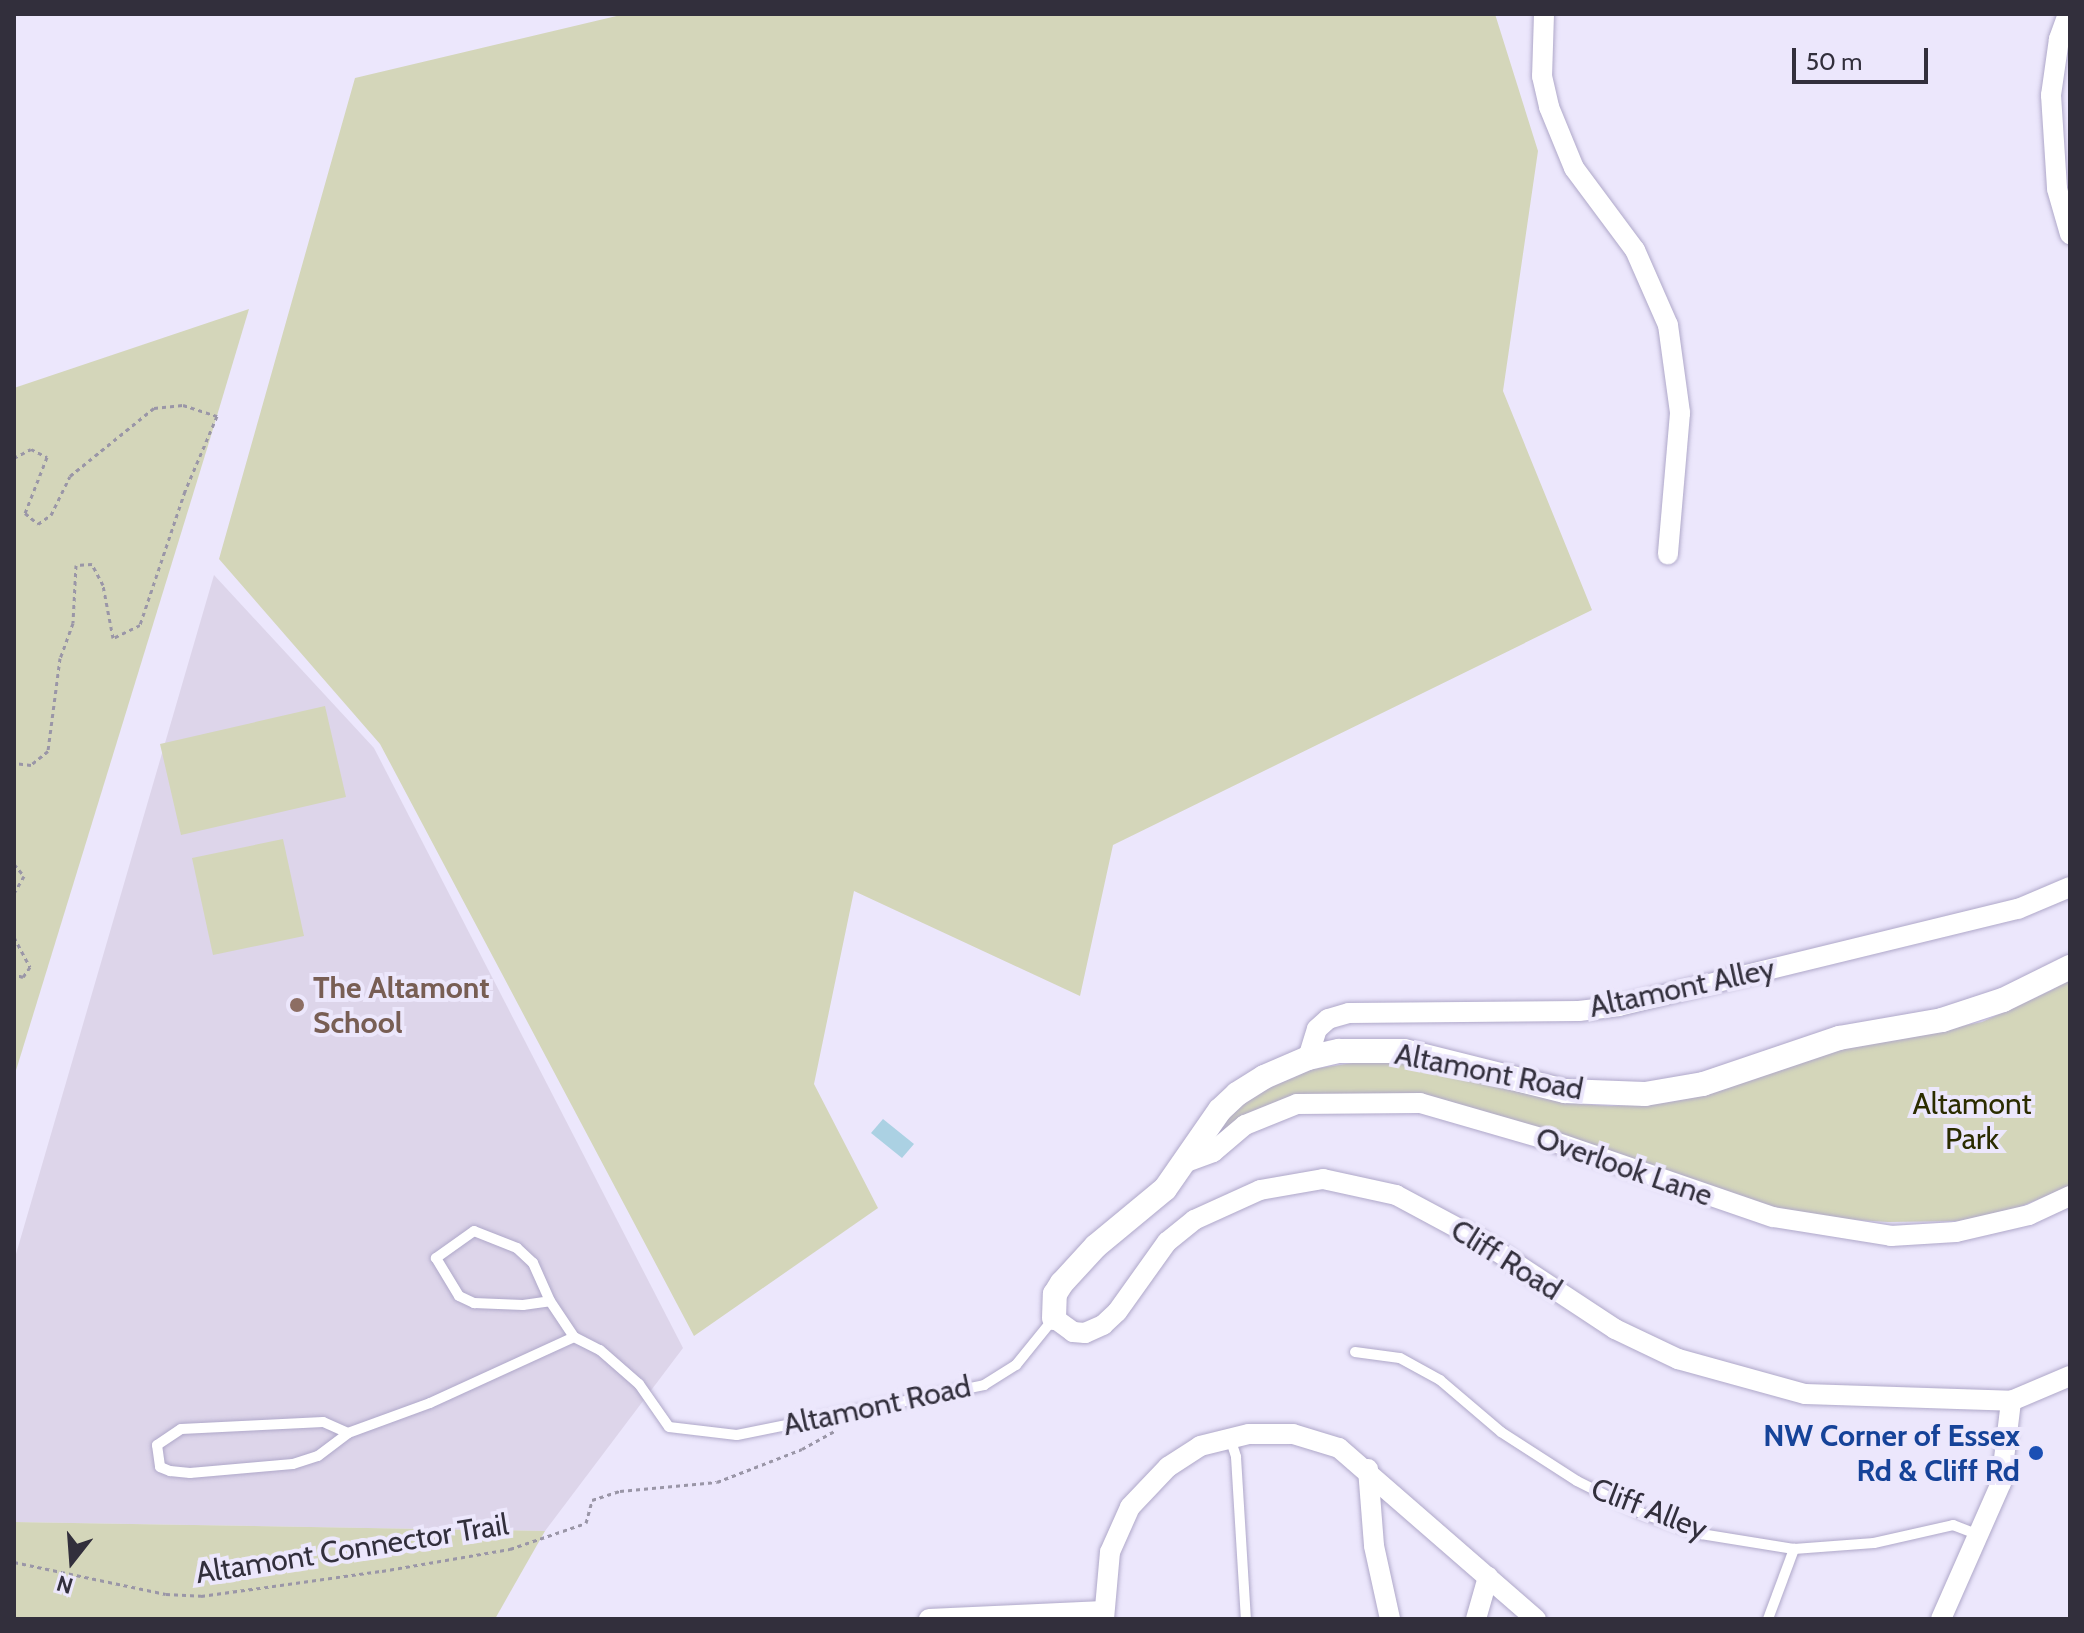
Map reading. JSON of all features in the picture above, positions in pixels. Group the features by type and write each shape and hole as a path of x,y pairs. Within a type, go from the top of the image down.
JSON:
{"street":[{"path":"1544,14 1542,76 1549,107 1574,168 1635,250 1668,325 1680,413 1668,554"},
{"path":"2068,14 2059,39 2051,95 2057,189 2070,234"},
{"name":"Altamont Alley","path":"1308,1058 1317,1029 1328,1019 1349,1013 1579,1011 1619,1006 2018,909 2070,887"},
{"name":"Altamont Road","path":"1054,1318 1055,1294 1062,1283 1096,1246 1165,1189 1209,1125 1237,1094 1308,1058 1339,1051 1404,1051 1565,1091 1645,1094 1703,1084 1839,1038 1942,1020 2003,1000 2070,967"},
{"name":"Overlook Lane","path":"1186,1162 1213,1152 1245,1125 1297,1104 1420,1103 1552,1141 1773,1217 1891,1236 1956,1232 2029,1215 2070,1196"},
{"name":"Cliff Road","path":"1054,1318 1073,1332 1085,1333 1103,1325 1117,1312 1167,1242 1194,1220 1260,1190 1323,1179 1396,1195 1480,1240 1615,1329 1678,1359 1805,1394 2011,1401"},
{"path":"1941,1619 2001,1483 2011,1401 2070,1376"},
{"path":"929,1619 1104,1615 1110,1552 1130,1507 1168,1467 1200,1446 1230,1438 1249,1434 1293,1434 1339,1448 1368,1469 1536,1619"},
{"path":"1368,1469 1374,1546 1390,1619"},
{"path":"1476,1619 1488,1577"}],"lane":[{"path":"348,1433 323,1422 181,1429 164,1437 157,1445 160,1467 190,1473 293,1464 318,1456 348,1433 430,1403 574,1337 550,1301 533,1263 517,1248 474,1231 436,1258 459,1296 474,1303 523,1305 550,1301"},
{"name":"Altamont Road","path":"574,1337 600,1350 639,1384 669,1427 737,1435 984,1385 1016,1365 1054,1318"},
{"name":"Cliff Alley","path":"1355,1352 1400,1358 1440,1380 1501,1432 1577,1481 1641,1513 1701,1534 1794,1549 1874,1543 1953,1525 1977,1534"},
{"path":"1230,1438 1236,1457 1246,1619"},
{"path":"1768,1619 1794,1549"}],"path":[{"path":"14,458 31,449 47,457 25,513 38,524 51,515 70,476 154,408 183,405 217,416 185,491 140,625 113,638 103,585 92,564 76,565 73,623 60,658 48,751 31,765 14,763"},
{"path":"14,864 24,876 14,893"},
{"path":"14,937 30,967 23,977 14,974"},
{"name":"Altamont Connector Trail","path":"14,1562 166,1594 201,1596 382,1571 510,1549 586,1523 592,1500 620,1491 717,1482 849,1427"}],"shaded area":[{"name":"The Altamont School","path":"214,575 374,748 683,1348 545,1531 14,1522 14,1261"}],"green space":[{"path":"625,14 1495,14 1538,151 1503,391 1592,610 1113,845 1080,996 854,891 814,1084 878,1208 694,1336 380,744 219,559 355,78"},
{"path":"249,309 210,439 14,1077 14,388"},
{"path":"325,706 346,797 181,835 160,744"},
{"path":"283,839 304,936 213,955 192,858"},
{"name":"Altamont Park","path":"2070,978 2070,1186 2015,1209 1959,1221 1888,1222 1812,1217 1773,1209 1475,1111 1327,1095 1213,1144 1209,1138 1244,1102 1313,1069 1359,1062 1408,1063 1564,1103 1611,1106 1664,1103 1716,1092 1829,1052 1982,1022 2052,990"},
{"path":"14,1522 545,1531 495,1619 14,1619"}],"water":[{"path":"883,1119 914,1144 902,1158 871,1133"}],"place":[{"name":"The Altamont School","path":"297,1005"},
{"name":"NW Corner of Essex Rd & Cliff Rd","path":"2036,1453"}]}
